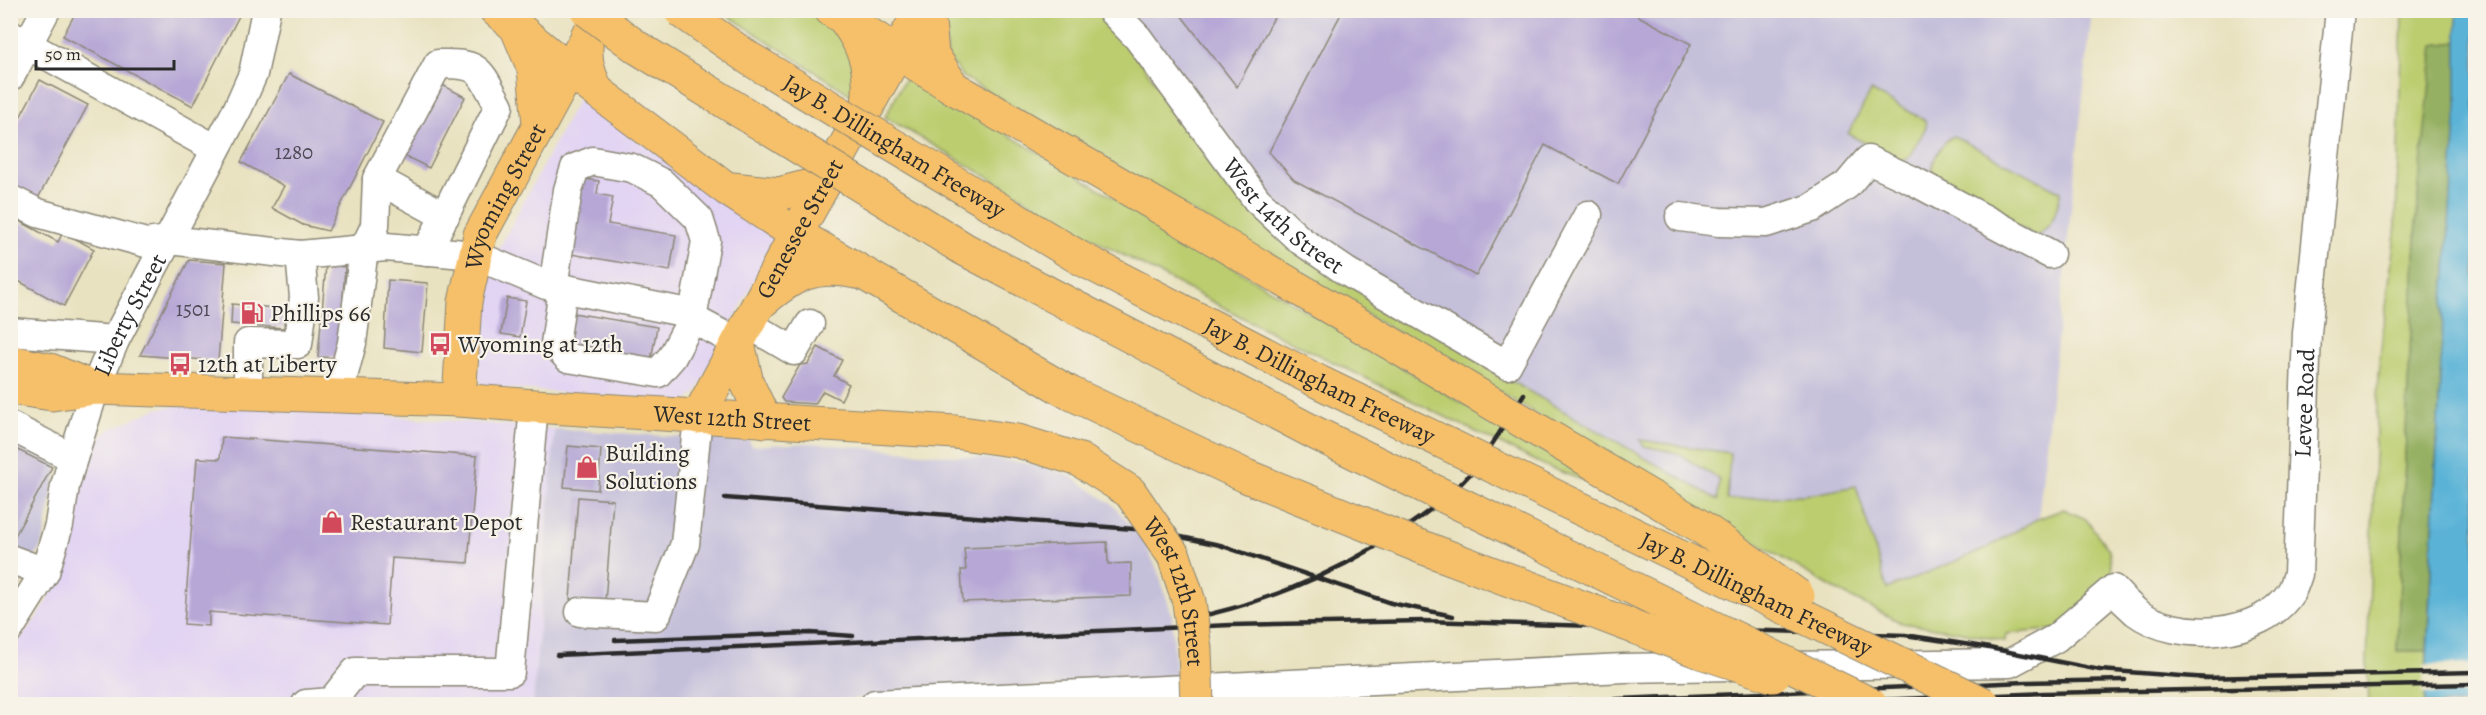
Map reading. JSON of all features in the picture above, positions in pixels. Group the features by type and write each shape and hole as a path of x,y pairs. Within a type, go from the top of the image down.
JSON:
{"main road":[{"name":"Jay B. Dillingham Freeway","path":"680,10 750,59 1080,258 1319,382 1984,705"},
{"name":"Genessee Street","path":"699,417 796,234 921,10"},
{"path":"928,10 932,54 954,88"},
{"path":"838,15 954,88 1700,526 1875,651"},
{"path":"838,15 857,36 866,56 871,81 868,106"},
{"path":"506,19 727,189 796,234 1068,392 1246,476 1419,546 1698,651 1859,705"},
{"path":"506,19 534,69 539,124"},
{"name":"Jay B. Dillingham Freeway","path":"592,19 964,249 1317,434 1870,705"},
{"path":"592,19 584,56 588,74 597,91"},
{"name":"Wyoming Street","path":"459,400 465,302 480,235 570,70 592,19"},
{"path":"727,189 779,194 825,182"},
{"path":"765,421 747,384 748,324 779,286 808,272 834,267 865,273"},
{"name":"West 12th Street","path":"10,362 50,370 95,388"},
{"name":"West 12th Street","path":"10,388 52,394 95,388 459,400 955,432 1018,441 1080,460 1130,492 1174,556 1189,602 1195,649 1197,705"}],"street":[{"path":"10,77 19,40 46,10"},
{"name":"Liberty Street","path":"10,627 45,572 59,525 65,486 95,388 115,340 169,240 253,74 266,10"},
{"name":"West 14th Street","path":"1111,10 1138,38 1257,200 1300,240 1347,272 1507,365 1588,214"},
{"name":"Levee Road","path":"875,705 1624,668 2010,663 2056,638 2113,589 2137,613 2170,627 2201,633 2250,624 2272,613 2291,592 2298,574 2307,333 2340,10"},
{"path":"19,40 216,149"},
{"path":"344,396 344,377 352,343 364,249 375,226 377,179 438,64 465,63 484,76 499,106 427,251"},
{"path":"1680,217 1719,222 1767,223 1812,208 1847,185 1868,160 1912,180 2050,254"},
{"path":"593,161 632,168 662,183 699,219 706,241 692,319 672,357 658,373 568,358 555,344 568,190 575,168 593,161"},
{"path":"377,179 445,216"},
{"path":"10,199 38,213 146,243 169,240 300,255 386,247 476,255 558,288 678,312 692,319 748,324 795,351 810,324"},
{"path":"248,393 248,343 298,344 304,297 300,255"},
{"path":"10,332 115,340"},
{"path":"306,705 331,702 355,672 510,672 534,406"},
{"path":"580,612 656,616 685,544 699,417"},
{"path":"10,426 73,458"},
{"path":"10,559 45,572"}],"shaded area":[{"path":"1126,11 2092,11 2037,530 1883,593 1682,480 1506,378 1288,219"},
{"path":"579,97 777,236 696,393 685,403 483,386 478,378 484,279"},
{"path":"221,403 555,429 533,704 11,704 10,652 42,610 66,564 73,531 76,484 95,442 109,430 156,409 188,404"},
{"path":"555,429 712,439 748,439 752,446 810,443 1010,461 1039,465 1070,476 1113,505 1144,542 1158,571 1172,615 1176,679 770,704 533,704"},
{"path":"11,433 59,459 43,542 11,603"}],"green space":[{"path":"721,11 810,11 831,23 853,54 851,95"},
{"path":"943,11 1098,11 1125,40 1231,188 1506,378 1718,500 1719,479 1677,453 1644,446 1640,440 1730,453 1727,500 1814,494 1856,486 1887,589 1983,550 2035,520 2064,509 2086,519 2109,550 2113,576 2060,629 2006,634 2005,641 1902,623 1838,591 963,77 948,58"},
{"path":"2402,11 2457,11 2457,42 2435,45 2419,184 2408,388 2397,651 2427,651 2425,704 2369,704 2367,662 2378,374 2396,225"},
{"path":"2457,42 2457,107 2444,299 2427,651 2397,651 2419,184 2434,45"},
{"path":"907,75 1584,475 1582,480 1548,467 1257,325 1104,245 885,117"},
{"path":"1871,91 1925,120 1926,127 1909,158 1900,162 1848,134"},
{"path":"1954,136 2061,192 2053,217 2042,233 2036,236 1932,180 1932,167 1940,148"}],"water":[{"path":"2457,11 2475,11 2475,704 2425,704 2443,318 2457,107"}],"pier":[{"path":"2475,664 2475,693 2422,694 2424,665"}],"building":[{"path":"77,10 242,10 193,106 63,36"},
{"path":"1177,10 1278,10 1237,87"},
{"path":"1343,10 1627,10 1691,44 1618,184 1545,145 1476,276 1294,180 1269,152"},
{"path":"289,74 383,122 328,231 303,225 272,208 284,186 241,162"},
{"path":"40,80 88,105 37,200 10,186 10,136"},
{"path":"435,81 465,97 429,168 399,153"},
{"path":"583,179 599,181 597,194 613,197 608,224 676,235 670,271 571,254"},
{"path":"10,216 58,242 63,232 94,249 64,306 13,278 10,283"},
{"path":"189,260 226,263 218,361 140,355"},
{"path":"326,265 345,267 339,358 318,357"},
{"path":"388,280 428,283 422,352 384,348"},
{"path":"507,298 526,301 520,337 501,334"},
{"path":"232,304 285,309 284,328 231,324"},
{"path":"573,313 657,327 651,360 567,345"},
{"path":"818,347 842,360 834,376 849,384 841,400 823,391 815,404 784,402 781,398 800,365 808,364"},
{"name":"Restaurant Depot","path":"222,437 477,456 468,563 392,558 387,625 209,612 209,626 184,624 197,458 220,459"},
{"path":"10,446 52,467 10,545"},
{"path":"568,446 601,449 598,490 564,487"},
{"path":"578,497 613,500 605,602 570,599"},
{"path":"1107,542 1108,564 1131,563 1131,596 963,602 961,570 966,570 964,548"}],"railway":[{"path":"1179,621 1237,607 1292,588 1346,563 1417,520 1436,506 1471,473 1524,394"},
{"path":"725,498 1147,530 1220,545 1391,603 1453,616"},
{"path":"557,655 1231,625 1423,621 1905,635 1984,647 2100,670 2208,678"},
{"path":"615,640 811,633 853,636"},
{"path":"2200,678 2476,672"},
{"path":"1499,704 2125,680"},
{"path":"1779,704 2045,693 2476,684"}],"place":[{"name":"Phillips 66","path":"252,313"},
{"name":"Wyoming at 12th","path":"440,344"},
{"name":"12th at Liberty","path":"180,364"},
{"name":"Building Solutions","path":"587,467"},
{"name":"Restaurant Depot","path":"332,522"}]}
